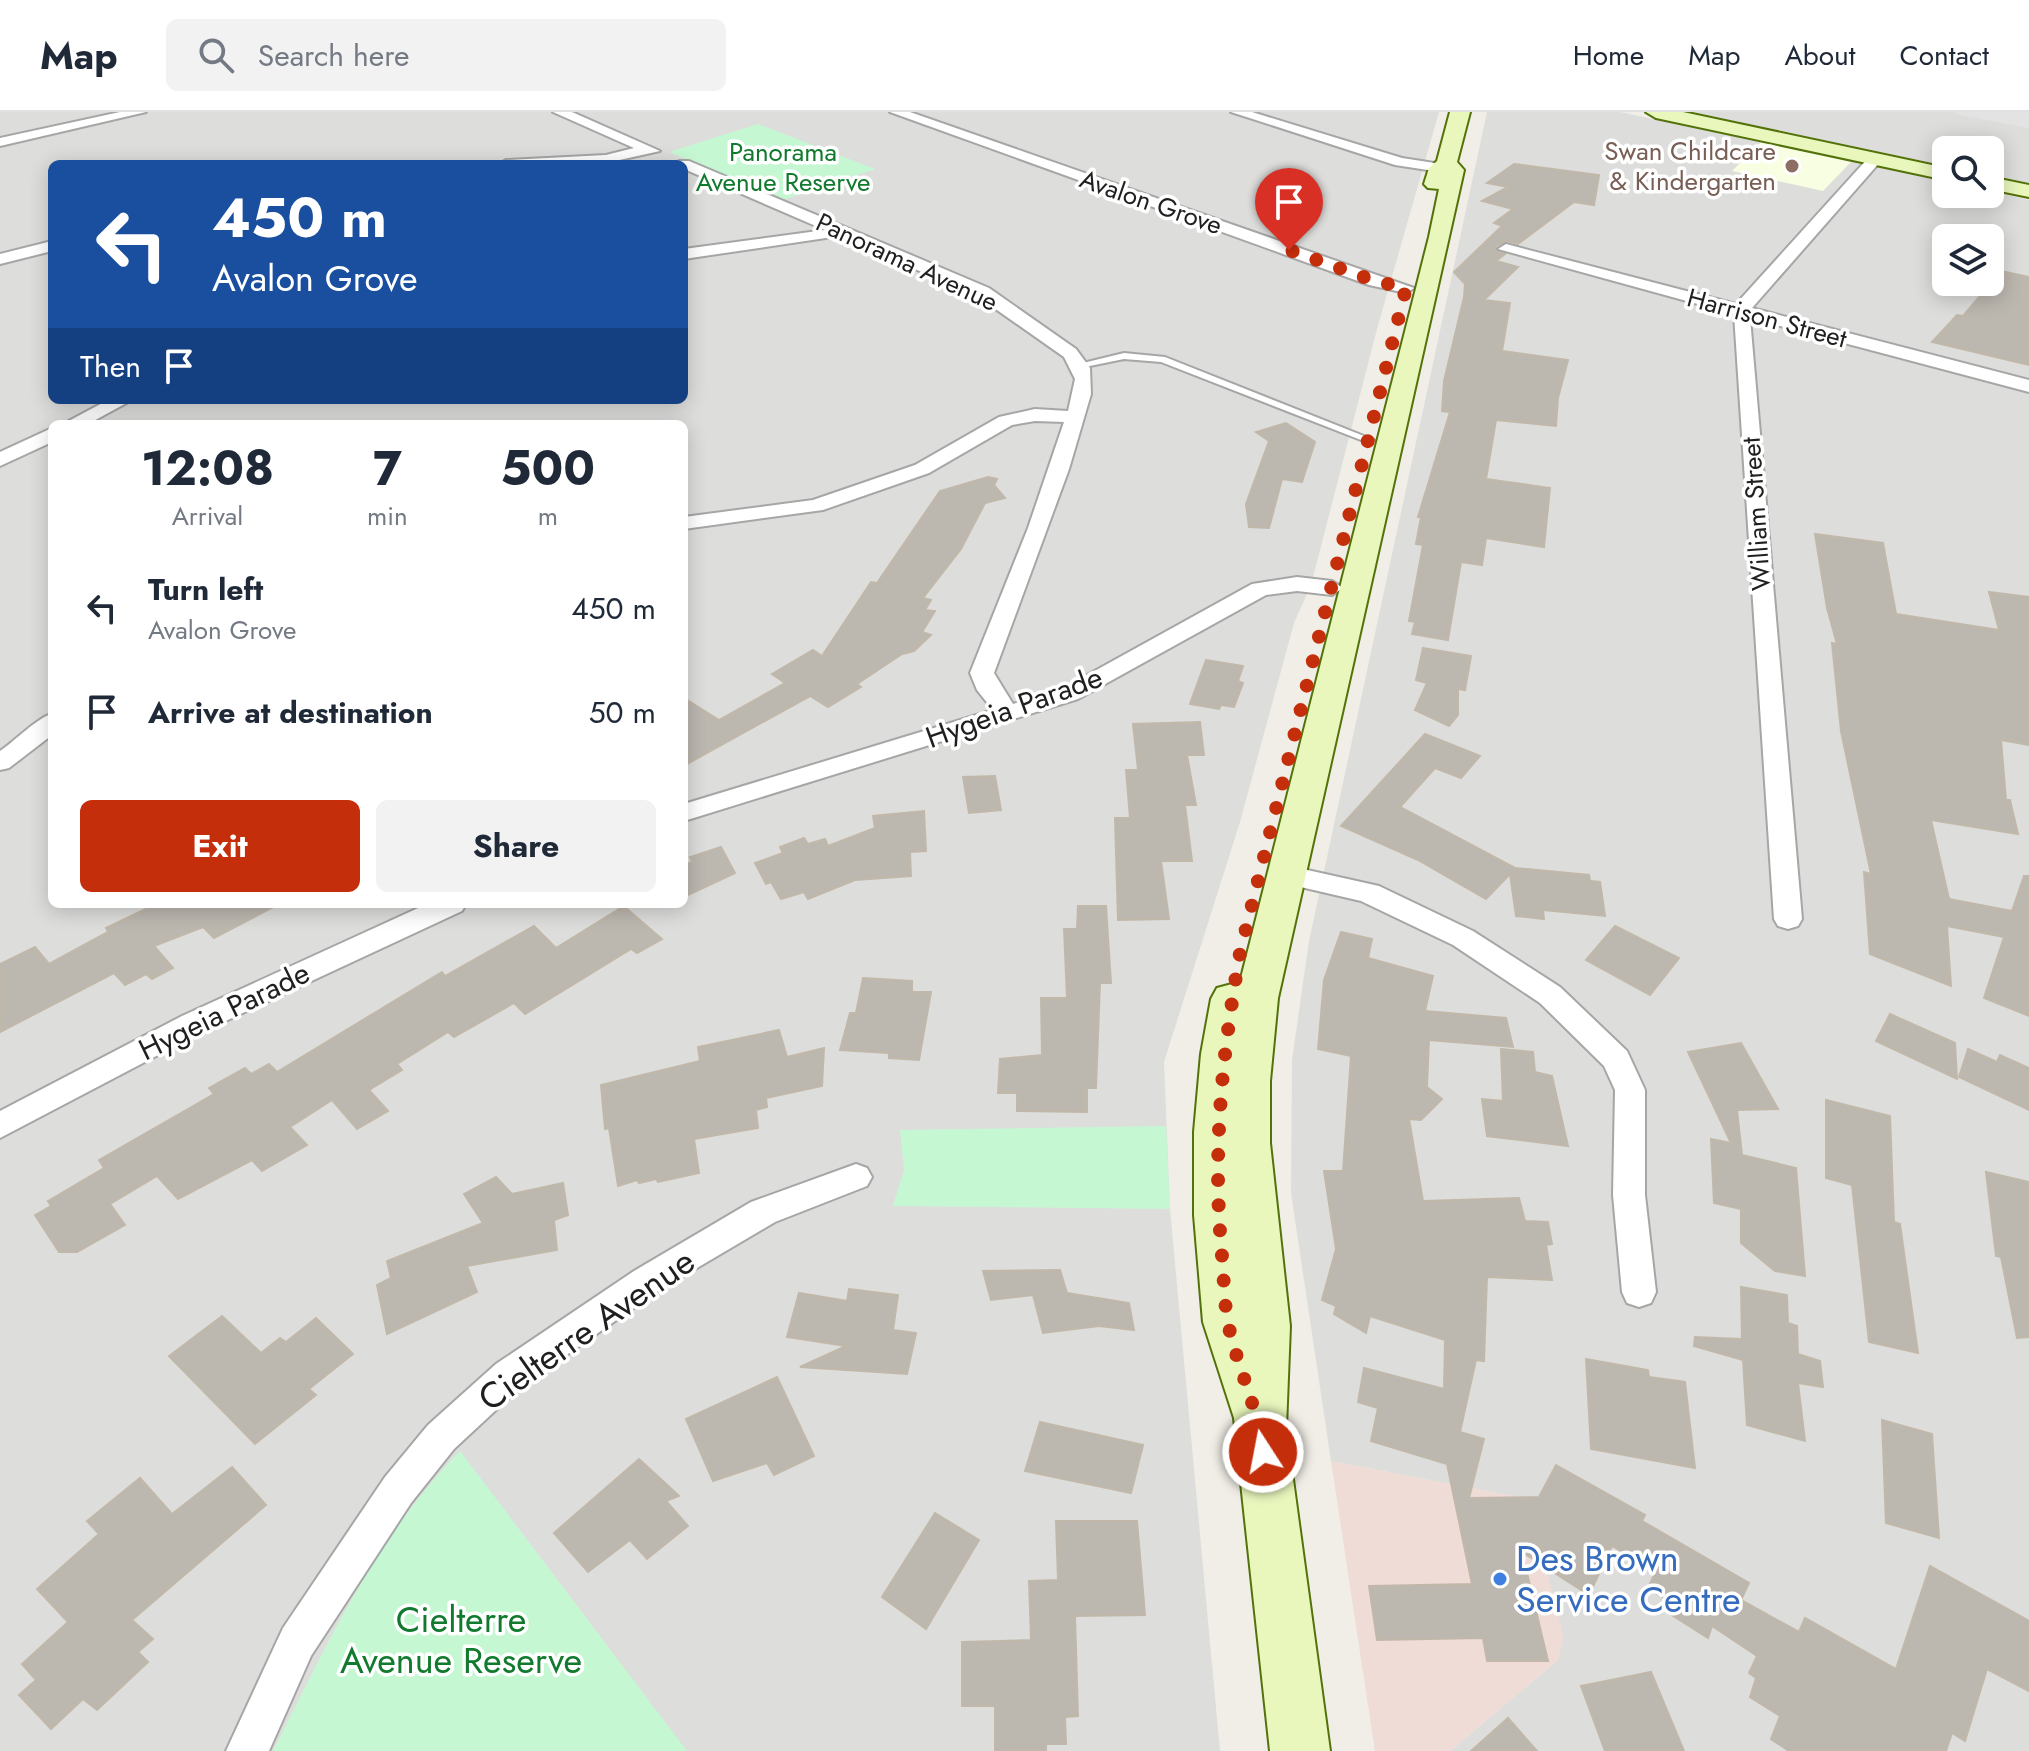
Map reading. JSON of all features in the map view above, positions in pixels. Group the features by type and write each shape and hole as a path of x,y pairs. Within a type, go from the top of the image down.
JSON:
{"main road":[{"path":"1260,1428 1265,1326 1247,1143 1248,1081 1257,998 1460,112"},
{"path":"1656,112 1932,171"},
{"path":"1300,1751 1260,1428 1228,1322 1218,1215 1217,1132 1223,1054 1240,953 1406,288 1446,167"},
{"path":"2004,186 2029,191"}],"street":[{"path":"0,142 139,112"},
{"name":"Panorama Avenue","path":"560,112 673,160"},
{"name":"Avalon Grove","path":"897,112 1375,281 1406,288"},
{"path":"1238,112 1400,162 1446,167"},
{"path":"586,160 606,159 647,149"},
{"path":"1743,311 1745,302 1875,159"},
{"name":"Panorama Avenue","path":"688,166 983,292 1070,353 1080,365"},
{"path":"688,254 812,238 840,231"},
{"path":"0,259 48,247"},
{"name":"Harrison Street","path":"1506,249 2029,386"},
{"name":"William Street","path":"1743,311 1788,919"},
{"path":"1010,715 989,690 982,673 1026,567 1075,417 1084,378 1080,365"},
{"path":"81,420 115,404"},
{"path":"688,522 816,506 922,469 1006,421 1035,415 1075,417"},
{"path":"0,460 48,436"},
{"name":"Hygeia Parade","path":"688,812 1070,694 1260,589 1297,584 1332,588"},
{"path":"0,762 35,739 48,725"},
{"path":"1285,874 1369,893 1463,938 1550,995 1616,1059 1630,1090 1629,1195 1639,1292"},
{"name":"Hygeia Parade","path":"0,1126 192,1024 443,908"},
{"name":"Cielterre Avenue","path":"247,1751 297,1642 398,1490 441,1437 509,1375 646,1281 763,1212 856,1177"}],"lane":[{"path":"1080,365 1124,356 1162,359 1369,440"}],"shaded area":[{"path":"0,112 1439,112 1377,329 1311,585 1294,623 1240,822 1164,1062 1170,1209 1220,1751 0,1751"},
{"path":"1487,112 1620,112 1932,179 1932,208 2004,208 2004,194 2029,200 2029,1751 1450,1751 1558,1660 1529,1499 1331,1461 1291,1193 1292,1060 1309,941"},
{"path":"1693,112 2029,112 2029,183 2004,178 2004,136 1932,136 1932,163"},
{"path":"2029,112 2029,128 1955,114"},
{"name":"Swan Childcare & Kindergarten","path":"1761,142 1851,162 1823,191 1732,171"},
{"path":"1331,1461 1529,1499 1564,1638 1558,1660 1450,1751 1375,1751"}],"green space":[{"name":"Panorama Avenue Reserve","path":"758,124 875,169 783,200 669,152"},
{"path":"1166,1126 1170,1209 893,1206 904,1170 900,1130"},
{"name":"Cielterre Avenue Reserve","path":"460,1451 687,1751 273,1751 334,1632 378,1555 430,1484"}],"building":[{"path":"1514,164 1599,175 1594,205 1574,202 1518,244 1507,241 1496,246 1495,251 1505,254 1496,261 1518,267 1484,300 1510,303 1502,351 1568,360 1558,398 1556,426 1496,420 1486,479 1550,488 1544,547 1486,538 1482,565 1461,562 1448,640 1412,634 1415,622 1409,621 1423,545 1416,544 1421,517 1418,517 1450,412 1442,411 1444,381 1464,297 1465,284 1454,272 1502,226 1494,223 1513,209 1482,201 1508,187 1487,183"},
{"path":"2004,272 2029,277 2029,365 1932,342 1957,315 1963,316 1980,296 2004,296"},
{"path":"1286,423 1315,442 1302,482 1282,479 1269,528 1249,527 1246,504 1269,441 1256,432"},
{"path":"988,477 997,479 994,485 1005,498 985,503 961,549 923,598 931,600 925,610 935,611 922,632 931,635 914,651 902,654 857,684 861,687 828,707 810,696 688,763 688,701 719,720 785,683 772,674 813,650 822,656 871,582 877,583 940,491"},
{"path":"1815,534 1883,543 1896,614 1999,630 1989,592 2029,597 2029,745 2001,740 2006,800 2010,800 2018,834 1931,820 1949,899 2012,911 2024,876 2029,876 2029,1016 1984,998 2004,937 1947,926 1951,986 1870,954 1864,872 1871,874 1841,731 1832,643 1837,644 1827,608"},
{"path":"1423,648 1471,656 1465,690 1458,689 1458,715 1449,726 1415,710 1427,683 1416,680"},
{"path":"1206,660 1243,666 1238,681 1243,683 1234,707 1221,705 1219,709 1190,704"},
{"path":"1200,722 1204,755 1187,755 1196,805 1185,805 1192,861 1161,861 1169,919 1118,920 1115,818 1130,818 1126,770 1138,770 1133,724"},
{"path":"1425,734 1480,756 1461,778 1435,768 1400,807 1515,868 1589,875 1590,881 1600,882 1605,916 1543,910 1544,919 1516,916 1510,874 1486,899 1418,860 1341,826"},
{"path":"995,776 1001,810 969,813 963,777"},
{"path":"924,811 926,851 910,852 911,876 855,880 808,899 804,892 781,899 771,882 766,884 755,863 783,853 780,847 804,838 808,844 825,839 828,846 875,828 873,816"},
{"path":"721,847 735,873 688,895 690,857"},
{"path":"1078,906 1106,906 1111,983 1100,983 1096,1088 1087,1088 1087,1112 1017,1111 1017,1093 998,1093 1000,1059 1042,1055 1041,998 1067,998 1064,929 1077,929"},
{"path":"148,908 271,908 214,938 203,927 154,946 173,968 152,979 146,974 125,985 114,973 0,1032 0,964 35,947 49,964 108,932 106,928"},
{"path":"619,909 627,909 662,939 637,953 631,949 525,1014 514,1003 454,1037 448,1032 397,1064 402,1070 369,1090 388,1111 357,1129 332,1100 290,1127 307,1145 262,1171 252,1160 178,1199 157,1176 110,1204 125,1225 77,1252 59,1252 35,1215 51,1206 48,1201 104,1168 99,1160 214,1094 209,1088 245,1068 251,1074 269,1064 277,1072 442,972 445,976 534,926 556,948"},
{"path":"1615,926 1679,958 1650,995 1586,960"},
{"path":"1341,932 1372,939 1368,958 1433,976 1425,1011 1506,1018 1513,1047 1429,1040 1427,1087 1442,1099 1421,1120 1409,1119 1423,1201 1519,1198 1525,1221 1548,1222 1552,1244 1546,1245 1552,1280 1487,1277 1484,1361 1476,1360 1460,1432 1484,1439 1469,1498 1539,1497 1556,1465 1645,1515 1642,1521 1749,1583 1741,1600 1799,1632 1805,1618 1896,1669 1930,1566 2029,1621 2029,1691 1987,1669 1965,1741 1952,1733 1946,1751 1789,1751 1771,1739 1780,1716 1750,1697 1756,1678 1749,1673 1757,1656 1712,1626 1708,1638 1664,1610 1668,1601 1648,1588 1656,1571 1612,1546 1589,1595 1522,1552 1548,1661 1487,1661 1483,1638 1377,1640 1369,1586 1472,1584 1447,1464 1371,1441 1378,1408 1358,1402 1364,1368 1444,1389 1445,1340 1370,1316 1366,1333 1334,1314 1336,1306 1322,1300 1336,1249 1324,1171 1343,1171 1351,1056 1318,1049 1324,980"},
{"path":"863,978 912,981 912,992 931,992 919,1060 889,1058 889,1053 840,1050 850,1013 856,1013"},
{"path":"1890,1014 1955,1043 1957,1079 1876,1041"},
{"path":"779,1030 787,1057 824,1048 822,1086 766,1098 767,1107 756,1110 758,1128 694,1139 699,1173 658,1182 656,1179 639,1183 637,1180 618,1186 609,1128 605,1129 601,1085 700,1061 698,1047"},
{"path":"1741,1043 1778,1109 1737,1110 1742,1155 1796,1168 1805,1276 1775,1271 1741,1243 1741,1209 1714,1203 1711,1139 1731,1143 1688,1052"},
{"path":"1501,1049 1533,1052 1535,1072 1552,1076 1568,1146 1487,1136 1482,1099 1503,1101"},
{"path":"1968,1049 1997,1062 2000,1055 2029,1068 2029,1110 1959,1077"},
{"path":"1826,1100 1890,1116 1894,1222 1900,1224 1918,1353 1869,1342 1852,1185 1826,1178"},
{"path":"1986,1172 2029,1182 2029,1337 2017,1338 2001,1257 1996,1256"},
{"path":"496,1177 512,1194 563,1183 568,1215 554,1220 557,1250 467,1266 477,1292 387,1334 377,1285 391,1278 387,1261 483,1223 464,1194"},
{"path":"1060,1270 1067,1293 1129,1303 1134,1330 1099,1326 1043,1333 1033,1295 991,1300 983,1271"},
{"path":"1741,1287 1787,1295 1788,1323 1797,1326 1798,1354 1820,1361 1823,1387 1798,1383 1805,1441 1747,1425 1743,1360 1694,1346 1695,1337 1742,1339"},
{"path":"849,1289 898,1295 893,1330 916,1333 907,1374 800,1367 846,1346 787,1337 799,1293 847,1301"},
{"path":"222,1316 261,1353 280,1338 286,1342 316,1318 353,1354 309,1389 316,1395 255,1444 169,1356"},
{"path":"1586,1359 1648,1370 1649,1377 1685,1382 1695,1468 1591,1449"},
{"path":"777,1377 814,1456 774,1475 767,1463 713,1481 686,1419"},
{"path":"1882,1420 1932,1434 1939,1538 1886,1523"},
{"path":"1040,1422 1143,1445 1131,1493 1025,1471"},
{"path":"639,1459 679,1496 666,1501 688,1526 647,1559 630,1540 588,1572 554,1533"},
{"path":"232,1467 266,1505 132,1620 153,1639 138,1652 148,1662 97,1710 83,1699 51,1729 19,1695 36,1680 22,1664 68,1622 37,1589 99,1534 87,1521 140,1478 172,1514"},
{"path":"935,1513 979,1540 926,1629 882,1597"},
{"path":"1056,1521 1137,1521 1145,1615 1075,1616 1078,1716 1065,1717 1066,1744 1046,1744 1046,1751 995,1751 995,1706 962,1706 962,1642 1031,1640 1029,1581 1058,1580"},
{"path":"1651,1672 1684,1751 1605,1751 1581,1686"},
{"path":"1508,1718 1537,1751 1471,1751"}],"place":[{"name":"Swan Childcare & Kindergarten","path":"1792,166"},
{"name":"Des Brown Service Centre","path":"1500,1579"}],"route":[{"path":"1263,1452 1260,1428 1228,1322 1218,1215 1217,1132 1223,1054 1240,953 1406,288 1375,281 1289,250"}]}
